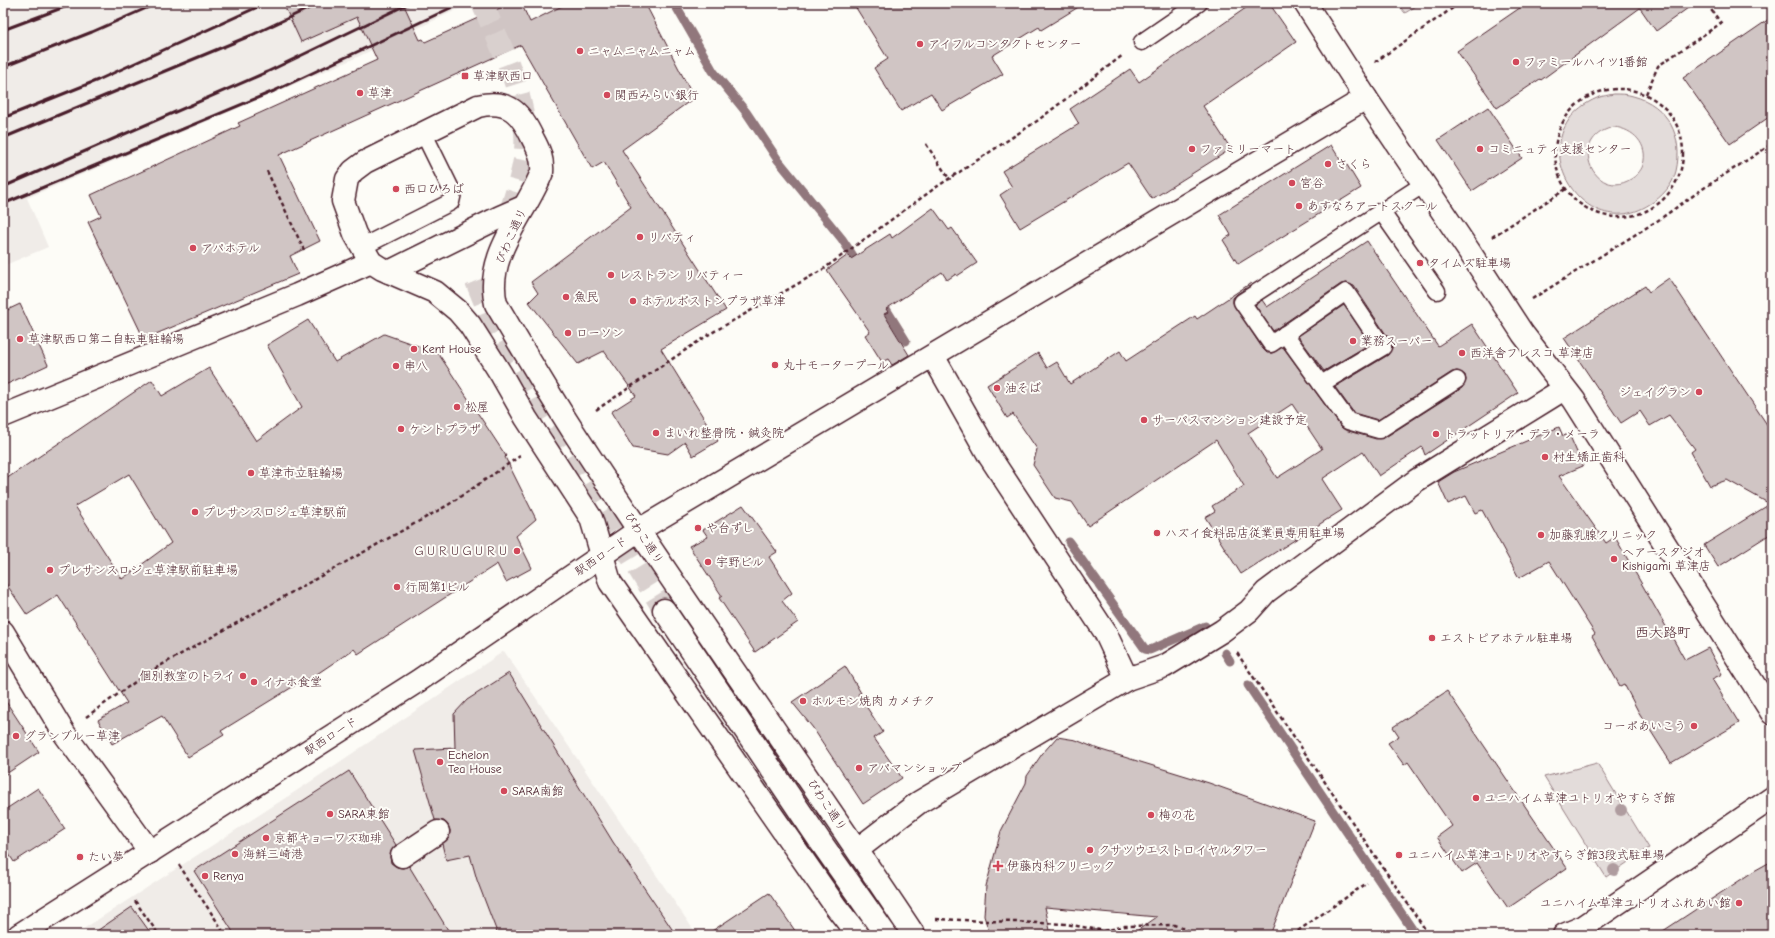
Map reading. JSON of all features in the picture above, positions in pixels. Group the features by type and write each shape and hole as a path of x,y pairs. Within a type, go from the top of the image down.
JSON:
{"street":[{"path":"1305,3 1366,98 1523,334 1574,400 1772,713"},
{"name":"駅西ロード","path":"19,935 418,681 639,530 1366,98"},
{"name":"びわこ通り","path":"424,134 472,109 491,103 501,104 512,109 521,116 529,128 543,161 539,179 523,207 499,260 493,280 493,291 496,304 572,430 858,849 914,935"},
{"path":"424,134 366,162 353,171 347,179 343,201 346,212 374,261 435,292 458,311 470,325 501,374 526,418 591,518 610,582 836,907 858,935"},
{"path":"3,416 297,295 374,261 500,217 523,207"},
{"path":"933,356 990,457 1105,632 1127,679"},
{"path":"858,849 918,803 1127,679 1164,666 1222,632 1249,611 1266,592 1417,480 1564,389"},
{"path":"664,610 820,841 886,935"},
{"path":"3,632 64,733 150,852"},
{"path":"1564,935 1596,919 1772,798"},
{"path":"402,856 438,832"}],"lane":[{"path":"1142,42 1199,3"},
{"path":"374,261 451,202 453,193 424,134"},
{"path":"1321,384 1383,347 1346,292 1271,344 1242,302 1424,184"},
{"path":"1382,211 1437,291"},
{"path":"1285,334 1348,421 1379,430 1457,380"}],"path":[{"path":"1353,77 1460,3"},
{"path":"1646,94 1658,66 1721,23 1706,3"},
{"path":"596,410 708,335 822,270 1037,121 1142,42"},
{"path":"1626,88 1646,94 1664,106 1677,123 1683,144 1683,165 1675,186 1661,202 1643,213 1622,217 1600,215 1581,205 1566,189 1557,170 1554,149 1559,129 1570,111 1585,97 1605,89 1626,88"},
{"path":"926,144 950,180"},
{"path":"1529,301 1656,221 1772,144"},
{"path":"267,171 304,250"},
{"path":"1489,238 1566,189"},
{"path":"64,733 149,672 448,504 525,452"},
{"path":"1222,632 1429,935"},
{"path":"178,864 222,929 221,935"},
{"path":"1292,935 1367,883"},
{"path":"135,901 159,935"},
{"path":"932,919 1066,924 1104,931 1124,926 1174,925 1200,935"}],"shaded area":[{"path":"3,3 471,3 351,60 27,198 48,247 3,266"},
{"path":"1397,3 1421,3 1405,13"},
{"path":"1614,94 1631,95 1645,100 1656,107 1671,124 1678,146 1675,176 1666,190 1659,198 1650,204 1625,214 1601,211 1582,199 1567,181 1560,159 1561,136 1573,114 1597,98","holes":["1614,127 1621,128 1633,134 1638,139 1644,150 1644,157 1643,165 1638,173 1631,179 1618,184 1606,182 1597,176 1591,166 1588,154 1591,143 1599,133"]},
{"path":"504,651 697,935 74,935 307,784"},
{"path":"1597,763 1649,848 1606,877 1544,777"}],"building":[{"path":"283,3 403,3 420,40 423,39 425,42 511,3 521,3 530,22 568,3 645,3 694,98 622,150 726,310 661,349 718,441 693,456 685,442 668,454 633,448 611,412 636,396 604,351 578,364 529,302 538,293 531,282 631,207 604,162 592,169 521,45 279,155 320,241 290,256 298,274 144,339 88,222 101,216 91,195 240,126 238,123 377,60 357,17 301,42"},
{"path":"853,3 1085,3 1041,30 1039,27 992,56 1003,74 942,110 931,93 901,111 874,68 888,59"},
{"path":"1253,3 1269,3 1296,42 1203,106 1231,149 1152,199 1128,163 1020,228 1000,195 1012,187 1002,171 1079,124 1070,109 1130,69 1139,82"},
{"name":"ファミールハイツ1番館","path":"1527,3 1695,3 1656,31 1640,8 1541,80 1540,79 1497,108 1457,51"},
{"path":"1772,17 1772,115 1730,144 1683,78"},
{"name":"コミニュティ支援センター","path":"1488,107 1522,158 1472,191 1438,140"},
{"name":"あすなろアートスクール","path":"1331,145 1344,166 1347,165 1361,188 1238,264 1223,240 1231,235 1219,215"},
{"path":"933,208 949,230 952,228 977,263 957,276 956,274 947,280 942,272 886,309 888,312 884,314 909,355 892,365 888,359 882,362 865,335 870,332 827,270 848,255 851,259 890,234 892,238"},
{"path":"1367,241 1438,346 1472,324 1518,393 1425,455 1422,447 1379,476 1363,452 1322,479 1342,510 1241,574 1205,517 1215,511 1212,506 1244,486 1216,440 1088,526 1072,502 1055,498 1033,465 1037,449 1013,414 1007,418 987,385 1038,353 1047,368 1057,362 1070,384 1120,351 1126,361 1195,316 1197,319 1251,283 1252,285 1233,298 1233,303 1267,353 1272,353 1283,347 1341,427 1345,430 1376,439 1384,438 1462,388 1466,380 1465,375 1457,371 1452,372 1378,420 1354,413 1335,387 1388,355 1392,347 1391,342 1354,286 1346,283 1341,284 1273,331 1255,305 1262,300 1267,307","holes":["1292,404 1322,449 1277,478 1248,433"]},
{"name":"ジェイグラン","path":"1669,278 1772,432 1772,533 1718,567 1704,545 1770,504 1727,480 1710,486 1691,452 1695,449 1669,415 1650,426 1640,411 1621,423 1564,338 1645,286 1649,292"},
{"name":"草津駅西口第二自転車駐輪場","path":"20,304 48,365 3,386 3,312"},
{"path":"1344,305 1370,344 1324,371 1298,336"},
{"path":"308,320 335,362 384,334 438,353 506,456 505,457 536,519 516,536 532,568 506,582 497,564 358,654 354,649 308,680 307,678 221,731 224,735 188,757 162,716 112,744 98,720 127,703 58,595 27,615 3,579 3,481 152,380 162,396 209,368 256,441 302,407 267,345","holes":["129,474 171,543 122,579 75,506"]},
{"path":"1559,427 1563,436 1569,434 1583,466 1559,476 1606,543 1615,537 1685,660 1708,648 1722,674 1712,679 1739,723 1671,763 1638,711 1624,684 1620,686 1592,636 1595,634 1549,561 1519,578 1482,510 1475,513 1466,496 1448,504 1438,482 1454,472"},
{"path":"743,505 777,552 769,557 792,593 782,601 798,622 755,652 719,598 722,596 689,546 708,537 703,530"},
{"path":"845,666 861,693 858,694 883,732 874,738 902,778 863,804 813,728 792,702"},
{"name":"SARA南館","path":"509,673 613,842 676,935 498,935 477,880 470,855 446,860 442,844 449,838 450,831 448,825 444,821 435,820 415,750 455,748 454,714 467,700"},
{"name":"ユニハイム草津ユトリオやすらぎ館","path":"1447,691 1567,868 1508,908 1477,863 1462,873 1437,837 1452,826 1408,762 1404,765 1388,743 1399,736 1393,727"},
{"name":"グランブルー草津","path":"3,697 39,752 3,776"},
{"name":"クサツウエストロイヤルタワー","path":"1057,737 1076,740 1098,749 1209,783 1315,821 1270,935 1131,935 1157,917 1045,907 1051,935 990,935 984,916 986,886 1001,831 1026,783 1027,776 1042,754"},
{"name":"SARA東館","path":"349,771 396,845 391,851 391,863 397,867 403,868 409,866 451,935 235,935 194,871"},
{"path":"38,788 65,829 14,862 3,845 3,811"},
{"name":"ユニハイム草津ユトリオふれあい館","path":"1772,861 1772,935 1657,935 1754,871"},
{"path":"769,893 798,935 706,935"},
{"path":"132,907 152,935 91,935"}],"waterway":[{"path":"674,3 713,71 746,112 778,160 842,239 861,268"},
{"path":"880,299 906,341"},
{"path":"1069,542 1145,649 1150,650 1205,626 1207,629"},
{"path":"1225,653 1230,661"},
{"path":"1248,685 1416,935"}],"tunnel":[{"path":"482,3 514,79 524,119 524,160 518,186 505,227"},
{"path":"476,281 491,318 544,416 664,610"}],"railway":[{"path":"3,30 75,3"},
{"path":"3,67 92,32 158,3"},
{"path":"3,118 98,80 266,3"},
{"path":"3,138 252,35 320,3"},
{"path":"3,187 267,72 410,3"},
{"path":"3,204 274,91 461,3"}],"place":[{"name":"アイフルコンタクトセンター","path":"920,44"},
{"name":"ニャムニャムニャム","path":"580,51"},
{"name":"ファミールハイツ1番館","path":"1516,62"},
{"name":"草津駅西口","path":"465,76"},
{"name":"草津","path":"360,93"},
{"name":"関西みらい銀行","path":"607,95"},
{"name":"ファミリーマート","path":"1192,149"},
{"name":"コミニュティ支援センター","path":"1480,149"},
{"name":"さくら","path":"1328,164"},
{"name":"宮谷","path":"1292,183"},
{"name":"西口ひろば","path":"396,189"},
{"name":"あすなろアートスクール","path":"1299,206"},
{"name":"リバティ","path":"640,237"},
{"name":"アパホテル","path":"193,248"},
{"name":"タイムズ駐車場","path":"1420,263"},
{"name":"レストラン リバティー","path":"611,275"},
{"name":"魚民","path":"566,297"},
{"name":"ホテルボストンプラザ草津","path":"633,301"},
{"name":"ローソン","path":"568,333"},
{"name":"草津駅西口第二自転車駐輪場","path":"20,339"},
{"name":"業務スーパー","path":"1353,341"},
{"name":"Kent House","path":"414,349"},
{"name":"西洋舎フレスコ 草津店","path":"1462,353"},
{"name":"丸十モータープール","path":"775,365"},
{"name":"串八","path":"396,366"},
{"name":"油そば","path":"997,388"},
{"name":"ジェイグラン","path":"1699,392"},
{"name":"松屋","path":"457,407"},
{"name":"サーパスマンション建設予定","path":"1144,420"},
{"name":"ケントプラザ","path":"401,429"},
{"name":"まいれ整骨院・鍼灸院","path":"656,433"},
{"name":"トラットリア・デラ・メーラ","path":"1436,434"},
{"name":"村生矯正歯科","path":"1545,457"},
{"name":"草津市立駐輪場","path":"251,473"},
{"name":"プレサンスロジェ草津駅前","path":"195,512"},
{"name":"や台ずし","path":"698,528"},
{"name":"ハズイ食料品店従業員専用駐車場","path":"1157,533"},
{"name":"加藤乳腺クリニック","path":"1541,535"},
{"name":"ＧＵＲＵＧＵＲＵ","path":"517,551"},
{"name":"ヘアースタジオ Kishigami 草津店","path":"1614,559"},
{"name":"宇野ビル","path":"708,562"},
{"name":"プレサンスロジェ草津駅前駐車場","path":"50,570"},
{"name":"行岡第1ビル","path":"397,587"},
{"name":"エストピアホテル駐車場","path":"1432,638"},
{"name":"個別教室のトライ","path":"243,676"},
{"name":"イナホ食堂","path":"254,682"},
{"name":"ホルモン焼肉 カメチク","path":"803,701"},
{"name":"コーポあいこう","path":"1694,726"},
{"name":"グランブルー草津","path":"16,736"},
{"name":"Echelon Tea House","path":"440,762"},
{"name":"アパマンショップ","path":"859,768"},
{"name":"SARA南館","path":"504,791"},
{"name":"ユニハイム草津ユトリオやすらぎ館","path":"1476,798"},
{"name":"SARA東館","path":"330,814"},
{"name":"梅の花","path":"1151,815"},
{"name":"京都キョーワズ珈琲","path":"266,838"},
{"name":"クサツウエストロイヤルタワー","path":"1090,850"},
{"name":"海鮮三崎港","path":"235,854"},
{"name":"ユニハイム草津ユトリオやすらぎ館3段式駐車場","path":"1399,855"},
{"name":"たい夢","path":"80,857"},
{"name":"伊藤内科クリニック","path":"998,866"},
{"name":"Renya","path":"205,876"},
{"name":"ユニハイム草津ユトリオふれあい館","path":"1739,903"}],"district":[{"name":"西大路町","path":"1663,632"}]}
